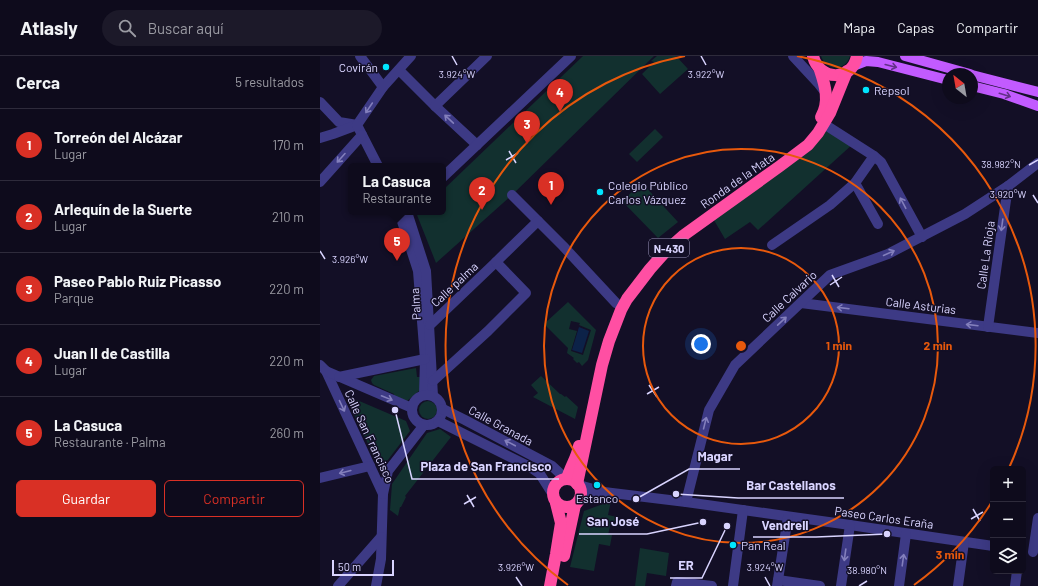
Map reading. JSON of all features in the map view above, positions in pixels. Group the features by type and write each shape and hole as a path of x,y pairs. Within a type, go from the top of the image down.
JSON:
{"highway":[{"name":"Ronda de la Mata","path":"572,482 570,470 577,454 601,339 616,303 637,272 661,246 708,209 778,161 804,141 813,130 823,113 826,94 816,63"},
{"path":"816,63 826,74 833,75 841,74 852,64"},
{"name":"Ronda de la Mata","path":"572,482 585,449 602,365 609,340 621,310 636,286 666,250 684,235 808,145 818,133 830,113 852,64"},
{"name":"N-430","path":"554,498 553,488 561,480 572,482 581,490 557,586"},
{"path":"554,498 560,506 565,507 570,507 577,502"},
{"path":"550,586 561,523 554,498"}],"main road":[{"path":"905,56 949,68"},
{"path":"852,64 878,62 942,78"},
{"path":"978,76 1038,92"},
{"path":"978,88 1004,94 1038,106"}],"street":[{"path":"360,56 383,87"},
{"path":"320,138 357,126 383,87 412,56"},
{"path":"435,106 487,56"},
{"path":"446,174 570,56"},
{"path":"793,56 826,94"},
{"path":"802,56 807,60 816,63"},
{"path":"399,70 477,145"},
{"path":"320,102 339,122 357,126 376,163"},
{"path":"824,124 881,162 922,237"},
{"path":"320,182 362,135"},
{"path":"772,245 830,205 855,184 874,156"},
{"name":"Calle Calvario","path":"686,502 709,410 735,365 830,275 888,254 966,214 1008,186 1038,163"},
{"path":"855,184 878,224"},
{"name":"Calle La Rioja","path":"988,327 1008,186"},
{"path":"512,194 616,303"},
{"name":"Palma","path":"404,215 426,271 433,381 429,395"},
{"name":"Palma","path":"404,215 418,271 429,395"},
{"name":"Calle palma","path":"430,325 538,221"},
{"path":"433,381 488,331 526,293 496,262"},
{"name":"Calle Asturias","path":"801,302 1038,333"},
{"path":"339,377 425,359"},
{"path":"322,370 412,408"},
{"name":"Calle San Francisco","path":"322,370 383,494 381,559 376,586"},
{"path":"429,395 438,399 443,409 438,421 429,425 424,425 419,423 414,418 412,408 413,403 417,398 429,395"},
{"name":"Calle Granada","path":"443,409 552,466 572,482"},
{"name":"Calle Granada","path":"438,421 530,467 540,474 554,498"},
{"path":"383,494 388,471 424,425"},
{"path":"320,478 370,466 388,471"},
{"name":"Paseo Carlos Eraña","path":"572,482 604,492 686,502 990,546"},
{"name":"Paseo Carlos Eraña","path":"577,502 604,492"},
{"path":"733,586 743,510"},
{"path":"788,517 778,583 820,586"},
{"path":"1031,552 1038,518"},
{"path":"841,586 850,525"},
{"path":"899,586 906,534"},
{"path":"338,586 381,537"},
{"path":"958,586 964,542"},
{"path":"1015,586 1017,574"},
{"path":"676,586 677,582 712,586"}],"green space":[{"path":"583,56 654,56 512,195 436,263 417,215 446,215 446,187"},
{"path":"657,56 676,56 688,69 660,94 642,74 654,62 651,61"},
{"path":"821,56 850,56 844,65 836,68 827,65"},
{"path":"831,128 854,143 758,230 750,222 725,239 711,215"},
{"path":"655,129 663,137 637,162 629,154"},
{"path":"642,183 678,222 658,238 622,201"},
{"path":"568,302 596,330 588,360 582,366 579,362 577,363 573,359 574,358 567,353 568,348 544,324","holes":["571,321 580,323 579,325 591,330 583,355 571,351 577,331 569,329"]},
{"path":"416,368 417,377 420,377 420,390 407,401 374,385 371,380 374,376"},
{"path":"541,376 560,394 565,397 566,396 578,407 575,419 533,397 538,393 531,385"},
{"path":"357,400 406,421 410,431 387,461 376,461 351,408"},
{"path":"424,401 432,401 437,406 435,417 432,419 424,419 419,414 419,406"},
{"path":"440,429 451,437 405,496 406,497 400,507 398,516 390,510 392,484 427,433"},
{"path":"611,501 608,515 617,517 616,523 611,522 608,535 612,535 610,546 599,544 594,571 570,567 584,511"},
{"path":"640,548 669,553 666,576 647,573 645,586 635,586"}],"water":[{"path":"579,327 589,331 582,353 572,350"}],"place":[{"name":"Covirán","path":"386,67"},
{"name":"Repsol","path":"866,90"},
{"name":"Juan II de Castilla","path":"560,112"},
{"name":"Paseo Pablo Ruiz Picasso","path":"527,144"},
{"name":"Colegio Público Carlos Vázquez","path":"600,192"},
{"name":"Torreón del Alcázar","path":"551,205"},
{"name":"Arlequín de la Suerte","path":"482,210"},
{"name":"La Casuca","path":"397,261"},
{"name":"Plaza de San Francisco","path":"395,410"},
{"name":"Estanco","path":"597,485"},
{"name":"Bar Castellanos","path":"676,494"},
{"name":"Magar","path":"636,499"},
{"name":"San José","path":"703,522"},
{"name":"ER","path":"727,526"},
{"name":"Vendrell","path":"887,534"},
{"name":"Pan Real","path":"733,545"}]}
